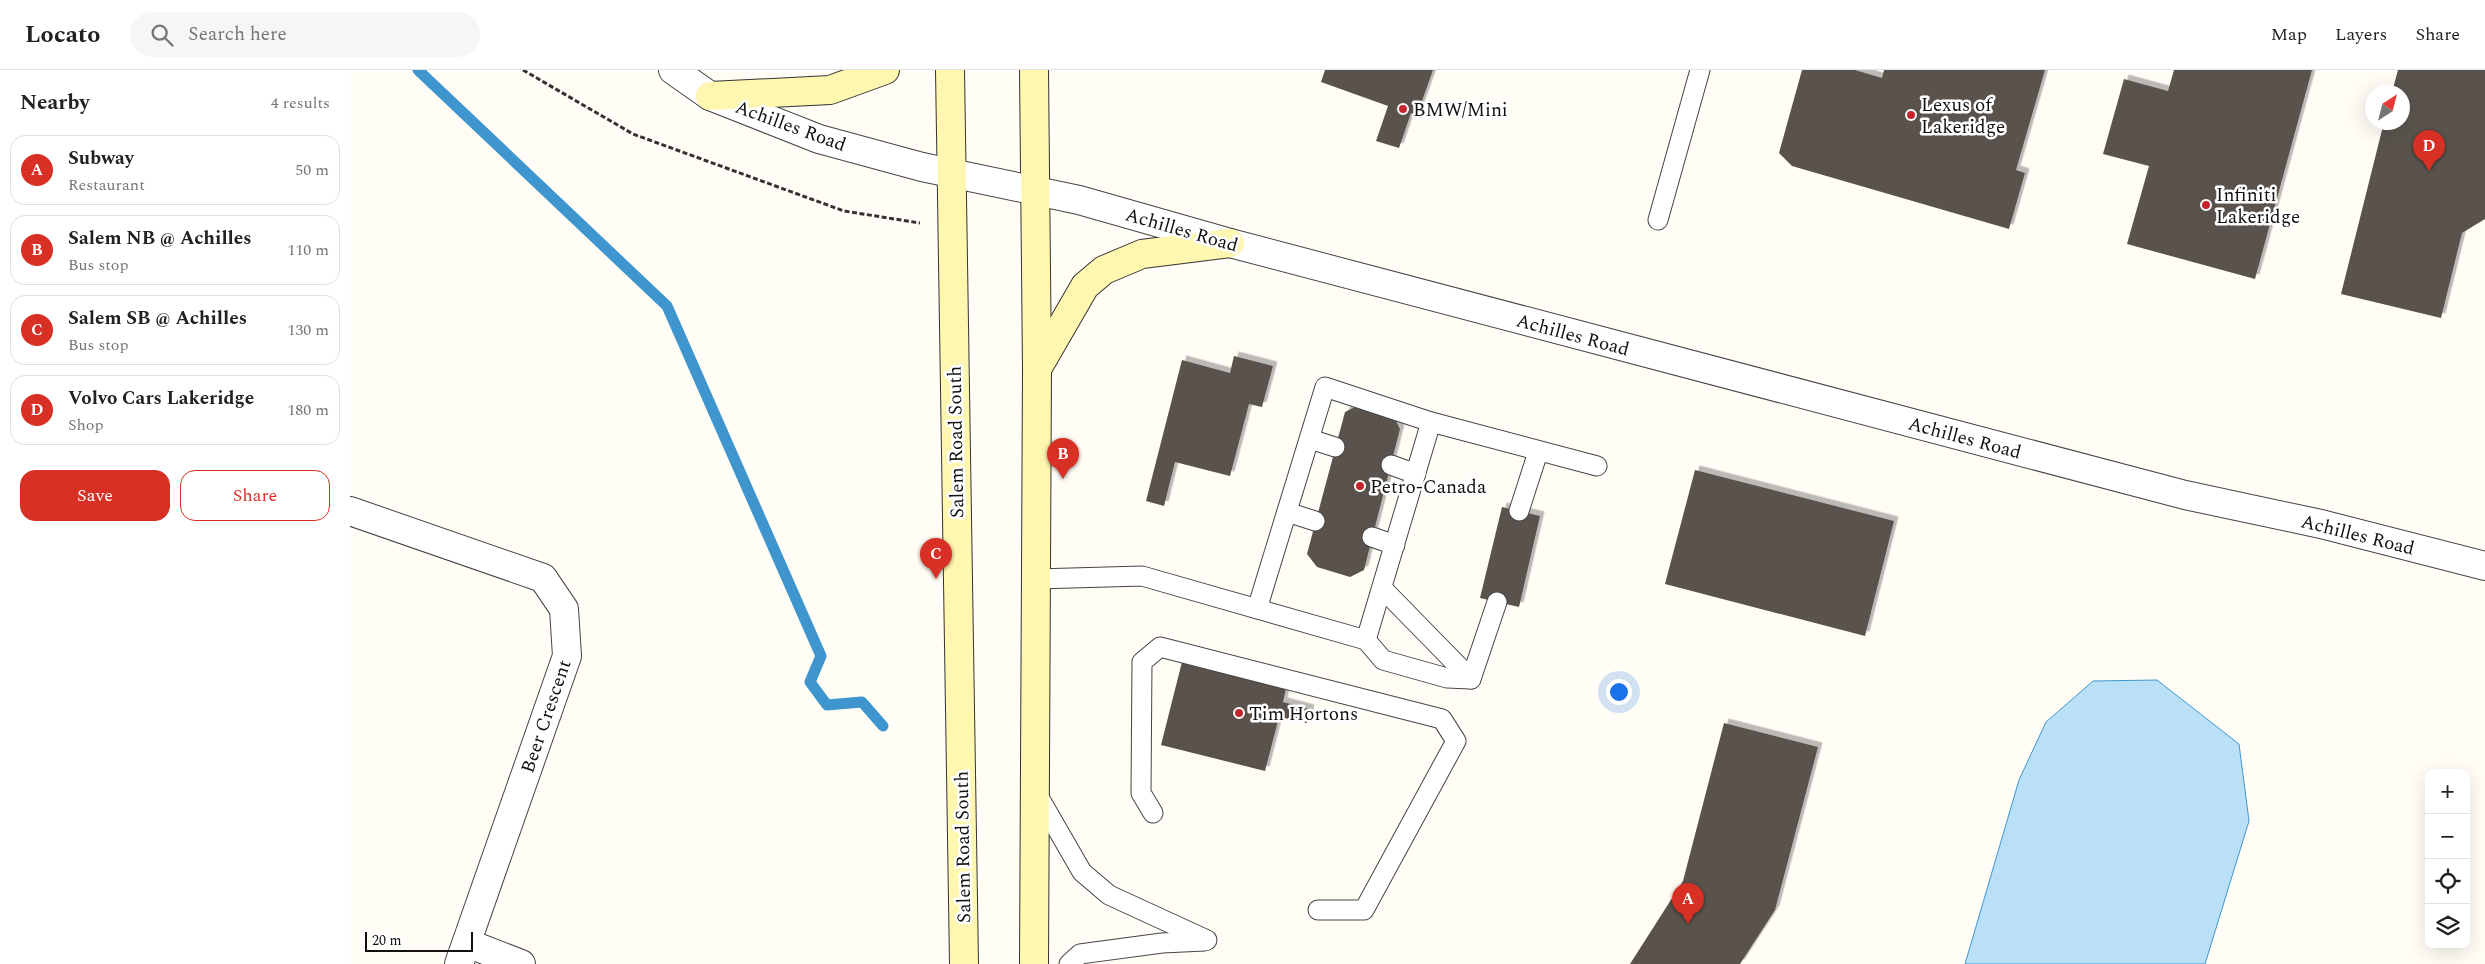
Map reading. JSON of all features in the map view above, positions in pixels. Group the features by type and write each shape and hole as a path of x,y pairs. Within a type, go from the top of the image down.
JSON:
{"main road":[{"path":"710,96 830,90 885,70"},
{"name":"Salem Road South","path":"950,70 950,172 964,964"},
{"path":"1034,70 1037,369 1034,964"},
{"path":"1037,369 1085,286 1104,270 1142,254 1230,244"}],"street":[{"name":"Achilles Road","path":"673,70 710,96 819,139 922,167 1034,190 1111,209 1230,244 2185,495 2321,524 2485,566"},
{"name":"Beer Crescent","path":"350,511 543,578 564,609 568,656 463,954"},
{"path":"463,954 522,964"}],"lane":[{"path":"1658,220 1700,70"},
{"path":"1257,609 1325,387 1431,422 1538,452 1597,466"},
{"path":"1366,640 1431,422"},
{"path":"1310,439 1335,447"},
{"path":"1519,511 1538,452"},
{"path":"1391,465 1416,474"},
{"path":"1287,512 1315,521"},
{"path":"1372,537 1395,545"},
{"path":"1036,579 1142,576 1366,640 1383,660 1447,678 1472,679"},
{"path":"1382,588 1472,679"},
{"path":"1472,679 1498,602"},
{"path":"1154,813 1141,793 1142,662 1160,647 1442,719 1456,741 1364,910 1318,910"},
{"path":"1035,791 1082,872 1109,895 1207,940 1162,943 1080,954 1069,964"}],"path":[{"path":"523,70 633,134 844,211 920,223"}],"water":[{"path":"2157,680 2239,744 2249,821 2205,964 1965,964 2019,780 2046,722 2093,681"}],"building":[{"name":"BMW/Mini","path":"1325,70 1433,70 1417,115 1411,113 1399,148 1376,141 1388,106 1321,82"},
{"name":"Lexus of Lakeridge","path":"1802,70 1855,70 1882,78 1884,70 2045,70 2016,170 2025,173 2009,229 1792,166 1779,153"},
{"name":"Infiniti Lakeridge","path":"2174,70 2312,70 2255,279 2127,244 2149,166 2103,154 2124,79 2168,91"},
{"path":"2398,70 2485,70 2485,219 2462,233 2441,318 2341,294 2382,130 2410,130 2410,85 2394,85"},
{"path":"1234,356 1273,366 1262,407 1249,404 1230,476 1175,462 1164,506 1146,501 1182,360 1230,373"},
{"path":"1357,406 1393,415 1400,429 1364,570 1350,577 1317,567 1307,554 1345,412"},
{"path":"1695,470 1894,521 1865,636 1665,584"},
{"path":"1502,507 1540,516 1519,607 1480,598"},
{"name":"Tim Hortons","path":"1183,658 1287,684 1283,702 1310,709 1307,723 1279,717 1265,771 1161,745"},
{"path":"1724,723 1818,747 1775,910 1740,964 1630,964 1683,881"}],"waterway":[{"path":"418,70 667,306 821,656 810,682 827,705 862,702 883,726"}],"place":[{"name":"BMW/Mini","path":"1403,109"},
{"name":"Lexus of Lakeridge","path":"1911,115"},
{"name":"Volvo Cars Lakeridge","path":"2429,171"},
{"name":"Infiniti Lakeridge","path":"2206,205"},
{"name":"Salem NB @ Achilles","path":"1063,479"},
{"name":"Petro-Canada","path":"1360,486"},
{"name":"Salem SB @ Achilles","path":"936,579"},
{"name":"Tim Hortons","path":"1239,713"},
{"name":"Subway","path":"1688,924"}]}
